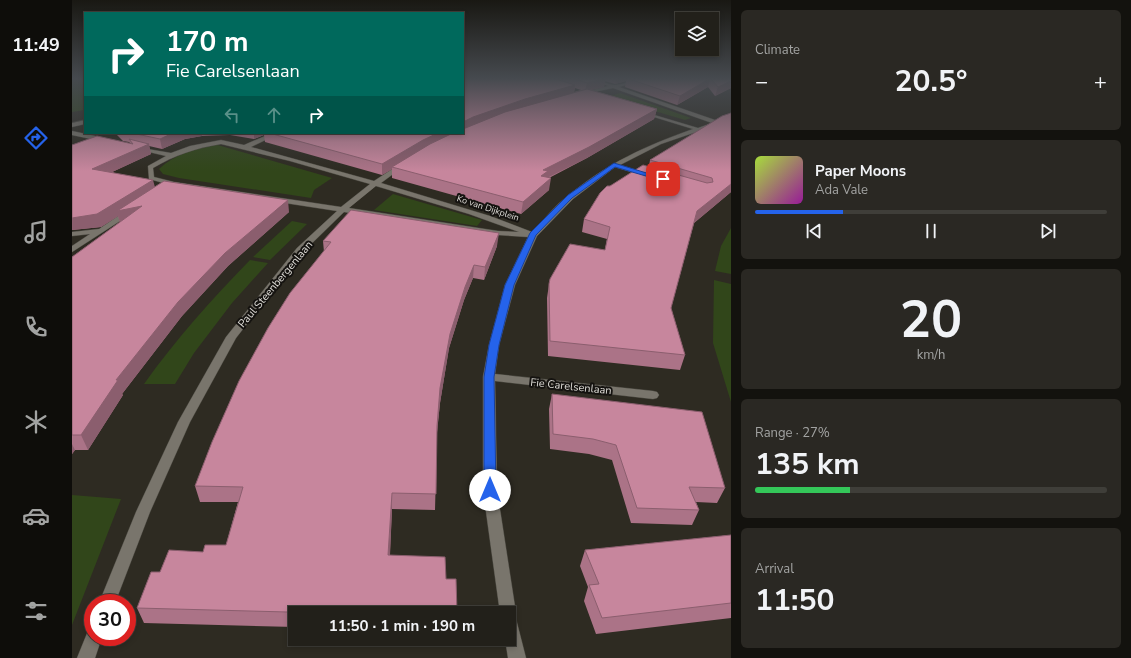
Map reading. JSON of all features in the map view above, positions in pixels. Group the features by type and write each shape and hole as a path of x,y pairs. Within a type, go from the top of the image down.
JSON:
{"street":[{"path":"637,110 697,129"},
{"path":"681,110 716,122"},
{"path":"507,606 490,490 489,377 494,345 507,292 533,235 570,197 614,165 659,143 731,118"},
{"path":"72,124 84,122"},
{"path":"72,133 111,142"},
{"path":"244,147 275,134"},
{"name":"Ko van Dijkplein","path":"221,142 244,147 375,184 511,225 533,235 498,233 174,184 151,178 150,167 170,155 197,145 221,142"},
{"path":"133,147 170,155"},
{"name":"Paul Steenbergenlaan","path":"111,594 143,512 181,429 231,337 300,250 342,210 375,184 409,162"},
{"path":"614,165 656,177"},
{"path":"162,192 174,184"},
{"path":"72,250 139,207"},
{"path":"72,234 102,231"},
{"name":"Fie Carelsenlaan","path":"489,377 653,395"},
{"path":"86,658 91,646"},
{"path":"514,646 517,658"}],"green space":[{"path":"72,110 84,110 84,110 72,112"},
{"path":"650,110 667,110 691,118 685,120"},
{"path":"214,144 332,178 314,190 311,198 179,178 163,174 159,169 178,156 192,150"},
{"path":"393,194 482,220 477,226 374,210"},
{"path":"292,221 307,224 270,260 253,257"},
{"path":"731,228 731,274 715,271 721,246"},
{"path":"250,260 268,263 232,303 194,353 175,384 144,384 195,320"},
{"path":"714,280 731,284 731,402 713,343"},
{"path":"72,495 121,499 84,594 72,625"}],"building":[{"path":"464,110 494,110 464,122"},
{"path":"513,110 656,110 589,147 543,170 548,171 541,176 551,178 523,202 392,167 430,144 451,134 464,134 464,129"},
{"path":"731,113 731,184 697,211 671,308 685,355 550,341 550,279 570,244 605,250 610,227 584,219 600,193 607,186 610,186 643,165 707,183 713,182 712,178 650,160 722,116"},
{"path":"137,134 171,134 160,139"},
{"path":"273,134 436,134 382,164"},
{"path":"97,136 133,144 129,139 149,144 92,169 153,180 97,214 72,218 72,145"},
{"path":"164,181 288,200 225,253 178,302 116,380 118,380 81,435 72,435 72,257 142,206 117,211"},
{"path":"351,210 499,233 485,267 474,265 465,287 450,334 440,388 437,426 436,494 392,493 388,555 445,557 446,579 456,579 457,606 288,606 288,612 137,608 151,572 160,572 169,550 203,552 205,545 226,545 243,487 195,486 212,442 239,381 268,328 290,293 331,242 323,241"},
{"path":"552,394 702,412 725,488 689,487 699,510 637,508 616,445 593,439 553,434"},
{"path":"731,535 731,603 602,618 589,585 599,584 585,550"}],"route":[{"path":"490,490 489,377 494,345 507,292 533,235 570,197 614,165 663,179"}]}
